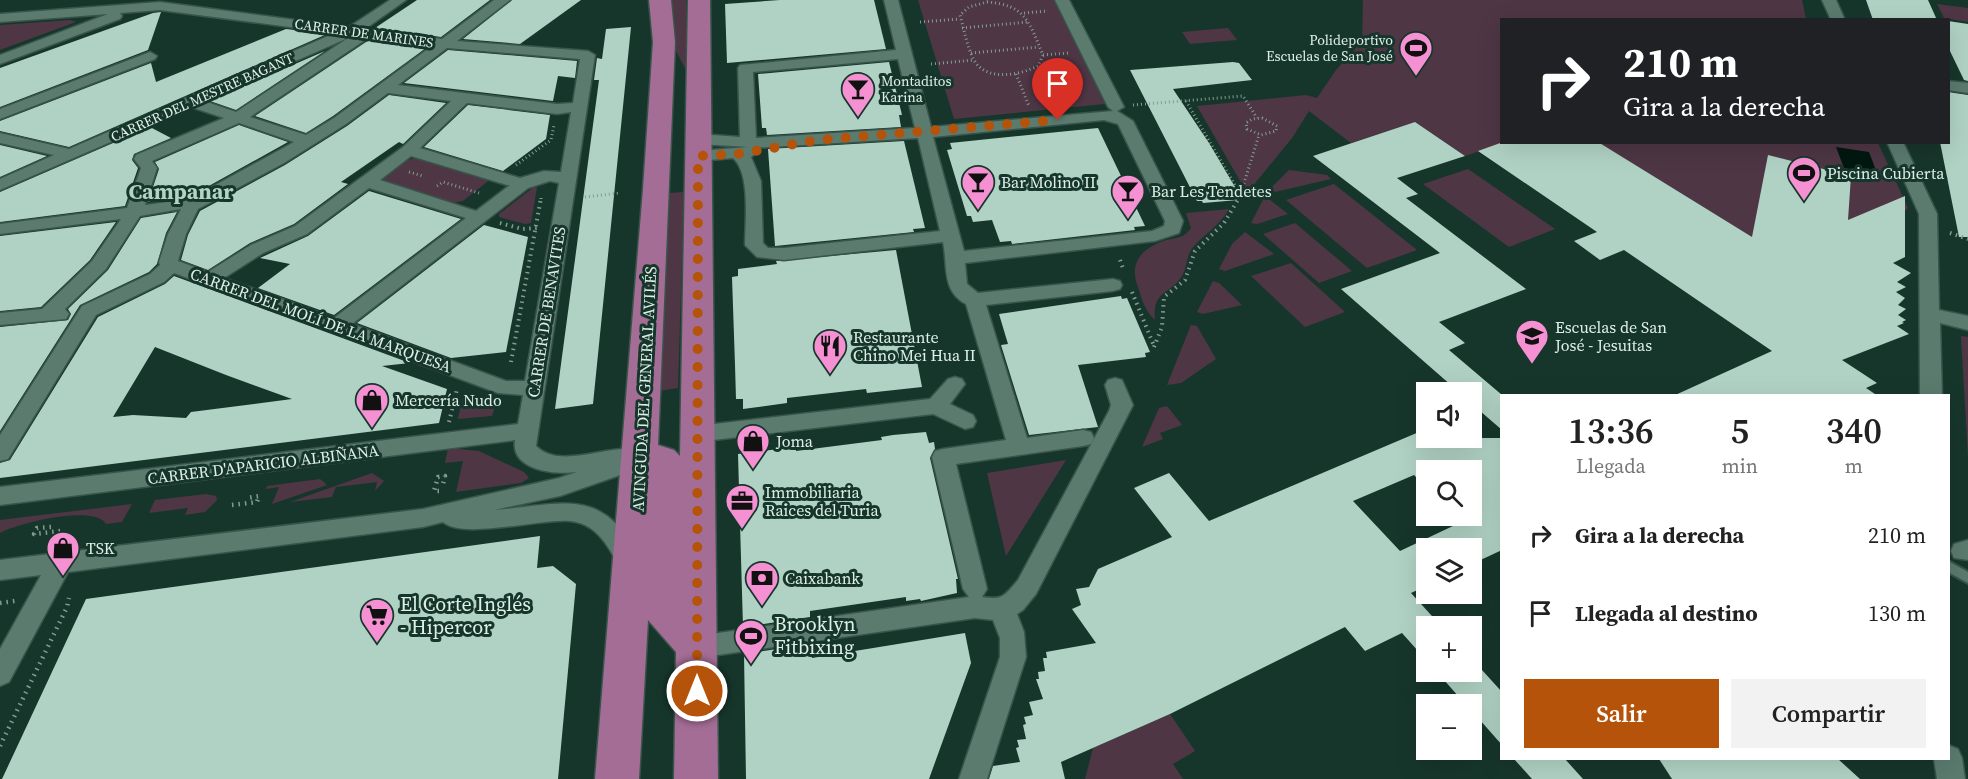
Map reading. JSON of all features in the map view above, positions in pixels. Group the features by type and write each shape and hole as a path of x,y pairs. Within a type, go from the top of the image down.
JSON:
{"main road":[{"name":"AVINGUDA DEL GENERAL AVILÉS","path":"617,779 633,567 664,42 660,0"},
{"path":"696,779 699,0"},
{"path":"661,95 677,103 678,147 681,152 699,148"},
{"path":"640,457 661,458 667,462 669,470 663,609 697,647"}],"street":[{"name":"CARRER DEL MESTRE BAGANT","path":"0,185 359,32 399,0"},
{"path":"0,229 186,203 191,206 307,141 387,88 503,0"},
{"path":"891,0 956,258 955,273 958,288 966,296 975,300 1123,282"},
{"path":"956,258 1155,236 1173,229 1172,213 1125,122 1117,111 1062,0"},
{"path":"1828,0 1837,18"},
{"name":"CARRER DE MARINES","path":"0,18 146,3 444,43 588,55"},
{"path":"0,60 146,3"},
{"path":"47,315 99,266 134,212 149,168 142,159 237,118 359,32"},
{"path":"904,54 745,68 743,148 752,179 754,244 757,250 773,255 949,236"},
{"name":"CARRER DE BENAVITES","path":"588,55 525,448 532,458 544,464 558,466 612,457 640,457"},
{"path":"0,114 150,56"},
{"path":"1950,85 1968,88"},
{"path":"387,88 558,109 578,107"},
{"path":"216,274 257,249 301,230 409,150 426,131 464,97"},
{"path":"191,102 307,141"},
{"path":"699,148 743,148 944,131 1104,115 1117,111"},
{"path":"147,121 186,141"},
{"path":"0,138 71,154"},
{"path":"1896,144 1928,214 1931,394"},
{"path":"409,150 513,181"},
{"path":"335,327 522,184 547,175 561,177 567,181"},
{"path":"366,181 469,214"},
{"name":"CARRER DEL MOLÍ DE LA MARQUESA","path":"191,206 168,256 168,262 171,265 505,388 533,388"},
{"path":"0,319 89,310 157,278 171,265"},
{"path":"975,300 1019,447"},
{"path":"0,453 89,310"},
{"path":"1928,314 1968,323"},
{"path":"936,406 955,384"},
{"path":"697,647 975,607 1001,610 1014,603 1028,587 1120,411 1122,405 1116,385"},
{"path":"697,435 936,406 965,421"},
{"name":"CARRER D'APARICIO ALBIÑANA","path":"0,496 526,431"},
{"path":"975,589 944,457 1083,438"},
{"path":"0,570 423,518 560,487 640,457"},
{"path":"423,518 496,519 552,511 575,511 600,522 607,528 633,567"},
{"path":"0,674 7,642 60,563"},
{"path":"973,779 1013,657 1014,641 1011,625 1001,610"},
{"path":"1936,779 1937,760"},
{"path":"1948,760 1951,779"}],"lane":[{"path":"1960,555 1968,578"}],"path":[{"path":"986,1 1014,6 1024,13 1043,55 1038,66 1016,74 997,74 986,71 974,60 959,19 963,11 969,7 986,1"},
{"path":"920,22 959,19"},
{"path":"962,28 1028,22"},
{"path":"971,53 1039,46"},
{"path":"931,64 974,60"},
{"path":"1016,74 1033,114"},
{"path":"1117,111 1186,100 1243,96 1257,118"},
{"path":"1186,100 1240,194"},
{"path":"1257,118 1271,121 1278,129 1274,133 1259,135 1250,131 1246,126 1248,121 1257,118"},
{"path":"1120,260 1123,282 1154,347 1162,327 1164,297 1185,280 1195,251 1224,223 1237,205 1259,135"},
{"path":"443,182 479,193"},
{"path":"511,362 542,193"},
{"path":"580,197 620,193"},
{"path":"499,223 522,229 544,227"},
{"path":"1949,233 1968,239"},
{"path":"449,426 457,388"},
{"path":"232,505 257,502 259,496 247,498"},
{"path":"51,527 37,528 34,534 61,531"},
{"path":"0,746 69,603 70,598 62,595"}],"shaded area":[{"path":"672,0 686,0 686,70 674,47"},
{"path":"918,0 1054,0 1105,104 954,119"},
{"name":"Polideportivo Escuelas de San José","path":"1363,0 1802,0 1806,18 1500,18 1500,144 1465,156 1415,122 1351,143 1309,111 1292,138 1247,193 1197,106 1306,95 1317,98 1336,70 1362,41"},
{"path":"1937,4 1968,8 1968,22 1944,18"},
{"path":"70,20 76,22 0,50 0,25"},
{"path":"1228,28 1237,40 1190,44 1182,32"},
{"path":"1600,144 1878,144 1908,208 1905,211 1905,247 1896,251 1905,257 1896,261 1849,235 1846,295"},
{"path":"1836,147 1869,152 1877,173 1844,168"},
{"path":"416,158 485,177 488,181 463,201 453,203 382,182 387,174 396,167"},
{"path":"1468,169 1555,229 1509,247 1423,184"},
{"path":"1289,170 1327,175 1331,179 1275,192 1271,188"},
{"path":"1334,184 1417,250 1367,268 1286,200"},
{"path":"537,187 531,223 525,224 499,217 499,214"},
{"path":"684,192 678,388 659,391 668,193"},
{"path":"1265,196 1288,214 1257,224 1251,223"},
{"path":"1229,209 1217,225 1194,246 1182,276 1159,298 1156,303 1155,320 1144,305 1136,279 1138,259 1155,245 1188,232 1191,228 1186,213"},
{"path":"1295,223 1352,271 1319,283 1263,234"},
{"path":"1245,232 1274,254 1225,271 1219,269 1232,244"},
{"path":"1291,263 1345,312 1305,327 1251,276"},
{"path":"1213,281 1219,283 1242,305 1203,314 1197,312"},
{"path":"1191,325 1197,326 1216,359 1181,383 1167,385"},
{"path":"1961,336 1968,337 1968,459"},
{"path":"463,396 495,407 492,416 458,419"},
{"path":"1167,406 1182,425 1160,433 1163,439 1142,447 1159,408"},
{"path":"448,448 479,451 524,472 529,478 521,483 456,492 463,461 445,463"},
{"path":"1066,460 1006,556 987,473"},
{"path":"372,473 384,481 375,491 377,482 336,487 332,497 290,502"},
{"path":"320,479 327,485 272,504 279,487 266,489 267,486"},
{"path":"206,494 216,496 217,500 205,512 185,515 188,508 149,513 155,500"},
{"path":"132,504 122,522 106,524 99,518 72,515 38,520 0,533 0,520"},
{"path":"1170,714 1195,751 1173,764 1183,779 1085,779 1093,748"}],"building":[{"path":"417,0 490,0 441,37 375,28"},
{"path":"512,0 581,0 520,44 463,39"},
{"path":"780,0 874,0 886,49 727,63 725,4"},
{"path":"1866,0 1928,0 1936,18 1872,18"},
{"path":"161,12 148,50 0,107 0,68"},
{"path":"1950,21 1968,24 1968,81 1964,80 1950,51"},
{"path":"631,27 593,404 555,409 599,80 594,80 597,58 602,59 606,29"},
{"path":"286,29 327,34 69,147 0,131 0,121 151,63 156,82"},
{"path":"369,40 426,48 306,133 255,116"},
{"path":"448,50 577,61 575,78 558,76 553,101 404,83"},
{"path":"325,51 236,110 210,101"},
{"path":"889,62 902,115 899,115 901,127 767,135 766,128 762,128 758,74"},
{"path":"1239,63 1252,80 1173,89 1241,197 1236,197 1238,200 1203,203 1197,201 1130,70"},
{"path":"1950,92 1968,95 1968,237 1959,237 1940,144 1950,144"},
{"path":"389,95 446,103 403,144 399,142 341,182 348,184 294,224 250,243 208,270 181,260 188,235 200,211 285,165 347,126"},
{"path":"468,105 550,115 546,139 503,171 424,147"},
{"path":"1415,122 1465,156 1397,178 1418,194 1406,198 1526,289 1439,322 1465,343 1449,350 1501,394 1500,428 1482,413 1482,382 1447,382 1341,289 1440,253 1313,156"},
{"path":"239,125 288,142 189,197 148,202 159,169 155,162"},
{"path":"150,127 171,138 134,154 132,160 138,168 125,206 0,222 0,192"},
{"path":"1098,128 1145,226 1134,227 1135,230 1012,244 1011,241 1000,242 992,220 973,222 971,216 967,216 947,150 952,149 950,143"},
{"path":"904,141 925,228 913,229 914,232 775,246 768,149"},
{"path":"1500,143 1601,144 1752,237 1768,155 1851,176 1848,220 1905,196 1905,257 1893,263 1911,273 1897,282 1906,287 1896,292 1905,298 1898,305 1906,309 1898,315 1906,320 1897,326 1909,334 1842,360 1877,383 1866,388 1875,394 1677,394 1772,351 1624,250 1600,260 1574,241 1597,232 1478,151"},
{"path":"0,145 47,156 0,177"},
{"path":"369,191 461,219 334,315 258,288 290,264 260,258 308,236"},
{"path":"177,212 166,233 157,264 149,272 80,305 0,431 0,327 68,320 71,314 68,309 108,270 141,218"},
{"path":"116,222 90,260 41,307 0,311 0,236"},
{"path":"484,225 528,237 506,352 451,358 357,323"},
{"path":"896,250 922,387 867,393 866,389 787,398 787,403 743,409 743,399 736,399 732,277 738,276 738,269 777,264 776,261"},
{"path":"174,276 410,363 382,366 447,389 439,423 0,478 0,463 10,460 98,317 165,284","holes":["155,347 292,399 191,412 186,418 133,415 113,417"]},
{"path":"1121,296 1122,299 1127,298 1150,352 1145,353 1146,357 1078,365 1098,427 1029,435 1001,345 1008,344 999,314"},
{"path":"926,432 929,443 934,442 935,449 930,458 958,579 956,579 957,593 921,601 920,599 906,601 906,597 810,611 810,617 743,627 738,454 796,447 796,451 882,440 881,437 893,435"},
{"path":"1416,433 1416,448 1482,448 1482,438 1500,438 1500,551 1482,559 1482,538 1428,538 1453,526 1482,526 1482,460 1416,460 1416,477 1414,475 1353,501 1400,551 1416,543 1416,591 1411,593 1416,598 1416,604 1421,604 1432,616 1416,616 1416,649 1402,633 1365,651 1345,627 1170,714 1061,762 1065,779 989,779 993,766 1020,762 1016,748 1019,747 1017,740 1026,739 1024,717 1033,715 1029,702 1043,699 1036,679 1039,679 1038,672 1045,671 1043,658 1047,658 1046,652 1096,643 1072,609 1081,605 1076,589 1089,587 1098,569 1172,537 1134,488 1169,473 1209,521"},
{"name":"El Corte Inglés - Hipercor","path":"540,536 537,568 553,566 576,584 558,779 2,779 86,599"},
{"path":"965,633 971,663 929,779 746,779 744,654 810,644 812,658"},
{"path":"1482,670 1500,690 1500,743 1482,722 1482,694 1456,694 1446,682 1482,682"},
{"path":"1515,760 1566,760 1583,779 1532,779"},
{"path":"1660,760 1839,760 1860,779 1672,779"}],"place":[{"name":"Polideportivo Escuelas de San José","path":"1416,77"},
{"name":"Montaditos Karina","path":"858,118"},
{"name":"Piscina Cubierta","path":"1804,202"},
{"name":"Bar Molino II","path":"978,211"},
{"name":"Bar Les Tendetes","path":"1128,220"},
{"name":"Escuelas de San José - Jesuitas","path":"1532,365"},
{"name":"Restaurante Chino Mei Hua II","path":"830,375"},
{"name":"Mercería Nudo","path":"372,429"},
{"name":"Joma","path":"753,470"},
{"name":"Immobiliaria Raices del Turia","path":"742,530"},
{"name":"TSK","path":"63,577"},
{"name":"Caixabank","path":"762,607"},
{"name":"El Corte Inglés - Hipercor","path":"377,644"},
{"name":"Brooklyn Fitbixing","path":"751,665"}],"district":[{"name":"Campanar","path":"181,191"}],"route":[{"path":"697,691 698,156 738,154 818,140 1058,120"}]}
